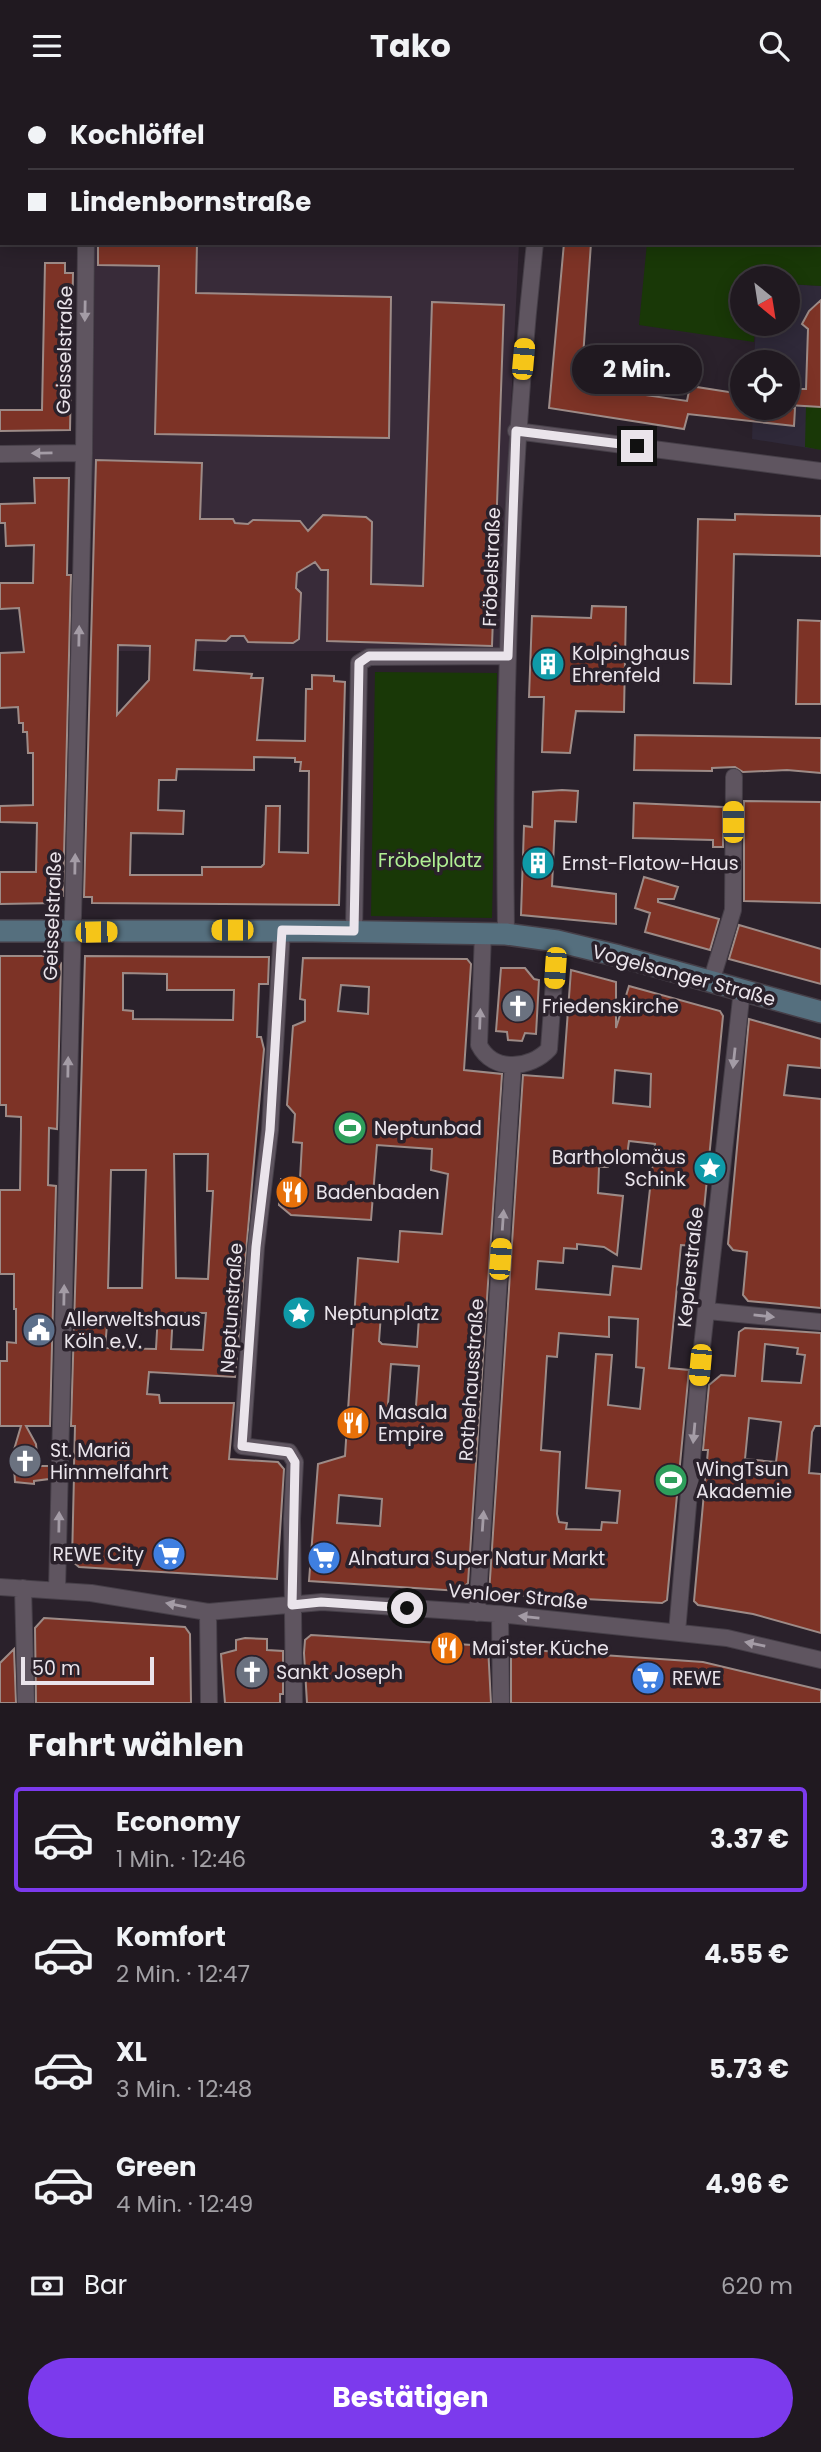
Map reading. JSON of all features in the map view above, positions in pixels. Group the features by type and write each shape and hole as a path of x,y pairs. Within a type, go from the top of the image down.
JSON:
{"street":[{"name":"Geisselstraße","path":"57,1590 84,453 86,245"},
{"name":"Fröbelstraße","path":"506,935 508,656 516,431 535,245"},
{"path":"516,431 821,471"},
{"path":"0,454 84,453"},
{"path":"354,931 359,663 369,656 508,656"},
{"path":"712,982 733,910 734,777"},
{"name":"Vogelsanger Straße","path":"0,931 282,930 506,935 557,941 821,1012"},
{"name":"Neptunstraße","path":"282,930 270,1130 256,1247 242,1446 289,1452 295,1462 292,1605"},
{"path":"483,933 479,1045 488,1058 513,1065 527,1065 541,1058 549,1049 557,941"},
{"name":"Keplerstraße","path":"677,1632 700,1365 742,990"},
{"name":"Rothehausstraße","path":"477,1613 513,1065"},
{"path":"708,1311 821,1322"},
{"name":"Venloer Straße","path":"0,1587 148,1600 208,1612 292,1605 360,1604 500,1614 727,1638 821,1660"},
{"path":"23,1588 26,1703"},
{"path":"292,1605 294,1703"},
{"path":"208,1612 209,1703"},
{"path":"500,1614 501,1703"}],"shaded area":[{"path":"95,245 519,245 499,651 91,651"},
{"path":"800,285 821,286 821,450 752,439 753,420 800,420 800,350 755,350 755,336 800,336"}],"green space":[{"path":"647,245 821,245 821,286 800,285 800,266 730,266 730,336 754,336 754,342 639,325"},
{"path":"806,406 821,407 821,450 805,447"},
{"name":"Fröbelplatz","path":"375,672 497,673 492,918 371,916"}],"building":[{"path":"98,245 197,245 196,293 391,297 389,438 155,434 159,266 98,265"},
{"path":"564,245 591,245 581,386 687,401 690,386 730,392 730,419 688,414 684,429 549,408"},
{"path":"45,263 65,263 65,273 73,273 70,430 0,431 0,410 42,410"},
{"path":"821,300 821,407 800,406 800,389 806,389 808,329 802,324 809,311"},
{"path":"432,302 504,305 492,646 327,641 328,570 321,570 315,562 297,573 296,588 301,593 299,639 293,643 248,642 244,636 231,636 226,641 196,640 194,670 252,674 251,678 263,678 257,740 305,741 306,689 312,689 312,675 334,676 334,681 345,682 339,905 92,903 92,897 84,897 96,460 202,463 200,519 233,519 235,523 248,524 253,520 300,521 308,531 323,515 366,517 372,522 371,584 423,586","holes":["118,645 150,646 149,680 117,715","254,757 295,758 295,762 301,762 300,771 309,771 308,853 279,852 280,806 266,806 264,864 261,867 202,867 202,875 130,875 131,833 183,834 184,811 158,810 159,780 176,780 177,769 254,770"]},
{"path":"741,420 794,420 794,426"},
{"path":"34,478 69,478 67,575 71,575 63,896 57,897 56,903 0,904 0,872 36,872 37,823 0,822 0,806 33,805 33,753 28,753 27,732 23,732 23,723 19,723 18,707 0,708 0,653 24,652 19,608 0,609 0,583 33,583 34,545 6,546 5,523 0,523 0,504 35,503"},
{"path":"735,514 821,516 821,556 734,554 731,684 694,683 698,519 735,520"},
{"path":"592,606 626,607 624,712 576,711 570,753 542,752 544,697 529,697 532,616 591,618"},
{"path":"798,620 821,621 821,704 796,704"},
{"path":"635,735 821,738 821,773 787,770 743,772 735,767 712,768 712,771 634,770"},
{"name":"Ernst-Flatow-Haus","path":"578,791 576,822 555,821 552,886 616,894 616,924 521,915 524,826 532,827 533,792"},
{"path":"744,801 821,802 821,903 744,901"},
{"path":"634,803 723,807 723,847 713,847 713,840 633,838"},
{"path":"644,877 678,887 674,899 658,899 658,902 719,919 710,950 645,932 650,913 635,908"},
{"path":"739,925 821,949 821,984 729,959"},
{"path":"0,956 55,956 61,963 57,1129 49,1128 48,1185 56,1186 50,1426 26,1426 36,1444 38,1466 49,1466 49,1479 34,1481 34,1484 15,1482 13,1453 21,1426 0,1426 0,1361 7,1361 7,1342 16,1343 16,1309 14,1274 0,1274 0,1190 20,1190 21,1117 6,1116 6,1105 0,1105"},
{"path":"85,956 269,957 268,984 259,984 257,1037 261,1037 264,1049 235,1377 149,1372 147,1394 159,1395 160,1403 234,1403 229,1459 278,1462 284,1469 277,1579 79,1567 72,1561 74,1475 70,1476 70,1466 74,1466 75,1426 71,1426","holes":["123,973 167,974 167,990 234,990 233,1020 133,1019 133,1011 123,1010","174,1154 208,1154 207,1191 213,1191 208,1279 176,1278","111,1170 146,1170 142,1288 108,1288","108,1313 158,1313 156,1349 105,1348","173,1313 206,1313 203,1350 171,1349"]},
{"path":"303,958 467,959 471,964 464,1070 502,1074 468,1583 460,1591 309,1581 318,1464 345,1456 358,1258 398,1262 400,1231 442,1234 448,1174 431,1170 432,1149 377,1145 371,1220 291,1215 279,1205 281,1179 300,1179 302,1143 293,1142 295,1114 287,1105 293,1026 305,1021 305,1000 300,999","holes":["341,985 369,987 368,1014 338,1011","381,1314 419,1317 417,1347 382,1344 379,1341","391,1364 419,1366 415,1419 387,1417","339,1495 382,1499 380,1526 337,1523"]},
{"name":"Friedenskirche","path":"501,968 525,968 534,979 539,980 536,1034 525,1033 522,1041 508,1040 507,1032 496,1031"},
{"path":"571,970 616,982 616,1028 629,986 720,1011 723,1016 701,1240 695,1246 681,1245 669,1368 689,1370 667,1600 662,1603 489,1594 523,1075 563,1078","holes":["615,1070 651,1074 650,1107 613,1103","629,1141 655,1144 641,1269 613,1266 610,1295 536,1289 538,1261 563,1263 564,1248 577,1249 577,1244 604,1247 617,1255 623,1196 598,1193 599,1167 608,1167 609,1161 626,1163","609,1317 638,1319 636,1367 644,1368 640,1409 608,1405 612,1355 596,1354 586,1488 620,1491 617,1523 602,1522 601,1530 566,1529 567,1523 559,1522 557,1514 560,1452 541,1450 547,1356 557,1357 559,1333 609,1337"]},
{"path":"749,1019 821,1039 821,1068 788,1065 784,1095 821,1099 821,1308 748,1301 743,1295 747,1252 733,1250 728,1244"},
{"path":"745,1328 821,1333 821,1426 815,1426 812,1432 809,1473 821,1474 821,1633 753,1614 698,1605 694,1601 708,1450 703,1450 709,1385 721,1375 735,1376 739,1332","holes":["765,1344 798,1348 797,1354 805,1355 801,1383 762,1381","749,1418 781,1422 776,1462 745,1459"]},
{"path":"44,1618 185,1627 190,1634 191,1703 36,1703 35,1628"},
{"path":"311,1635 488,1646 491,1703 307,1703 304,1653 305,1640"},
{"name":"Sankt Joseph","path":"267,1639 267,1650 283,1651 283,1694 280,1694 280,1703 225,1703 221,1654 236,1650 236,1640"},
{"path":"14,1649 16,1703 0,1703 0,1663"},
{"path":"511,1650 703,1662 821,1690 821,1703 511,1703"}],"place":[{"name":"Kolpinghaus Ehrenfeld","path":"548,664"},
{"name":"Ernst-Flatow-Haus","path":"538,863"},
{"name":"Friedenskirche","path":"518,1006"},
{"name":"Neptunbad","path":"350,1128"},
{"name":"Bartholomäus Schink","path":"710,1168"},
{"name":"Badenbaden","path":"292,1192"},
{"name":"Neptunplatz","path":"299,1313"},
{"name":"Allerweltshaus Köln e.V.","path":"39,1330"},
{"name":"Masala Empire","path":"353,1423"},
{"name":"St. Mariä Himmelfahrt","path":"25,1461"},
{"name":"WingTsun Akademie","path":"671,1480"},
{"name":"REWE City","path":"169,1554"},
{"name":"Alnatura Super Natur Markt","path":"324,1558"},
{"name":"Mai'ster Küche","path":"447,1648"},
{"name":"Sankt Joseph","path":"252,1672"},
{"name":"REWE","path":"648,1678"}],"route":[{"path":"407,1608 321,1602 292,1605 295,1462 289,1452 242,1446 256,1247 270,1130 282,930 354,931 359,663 369,656 508,656 516,431 637,446"}]}
